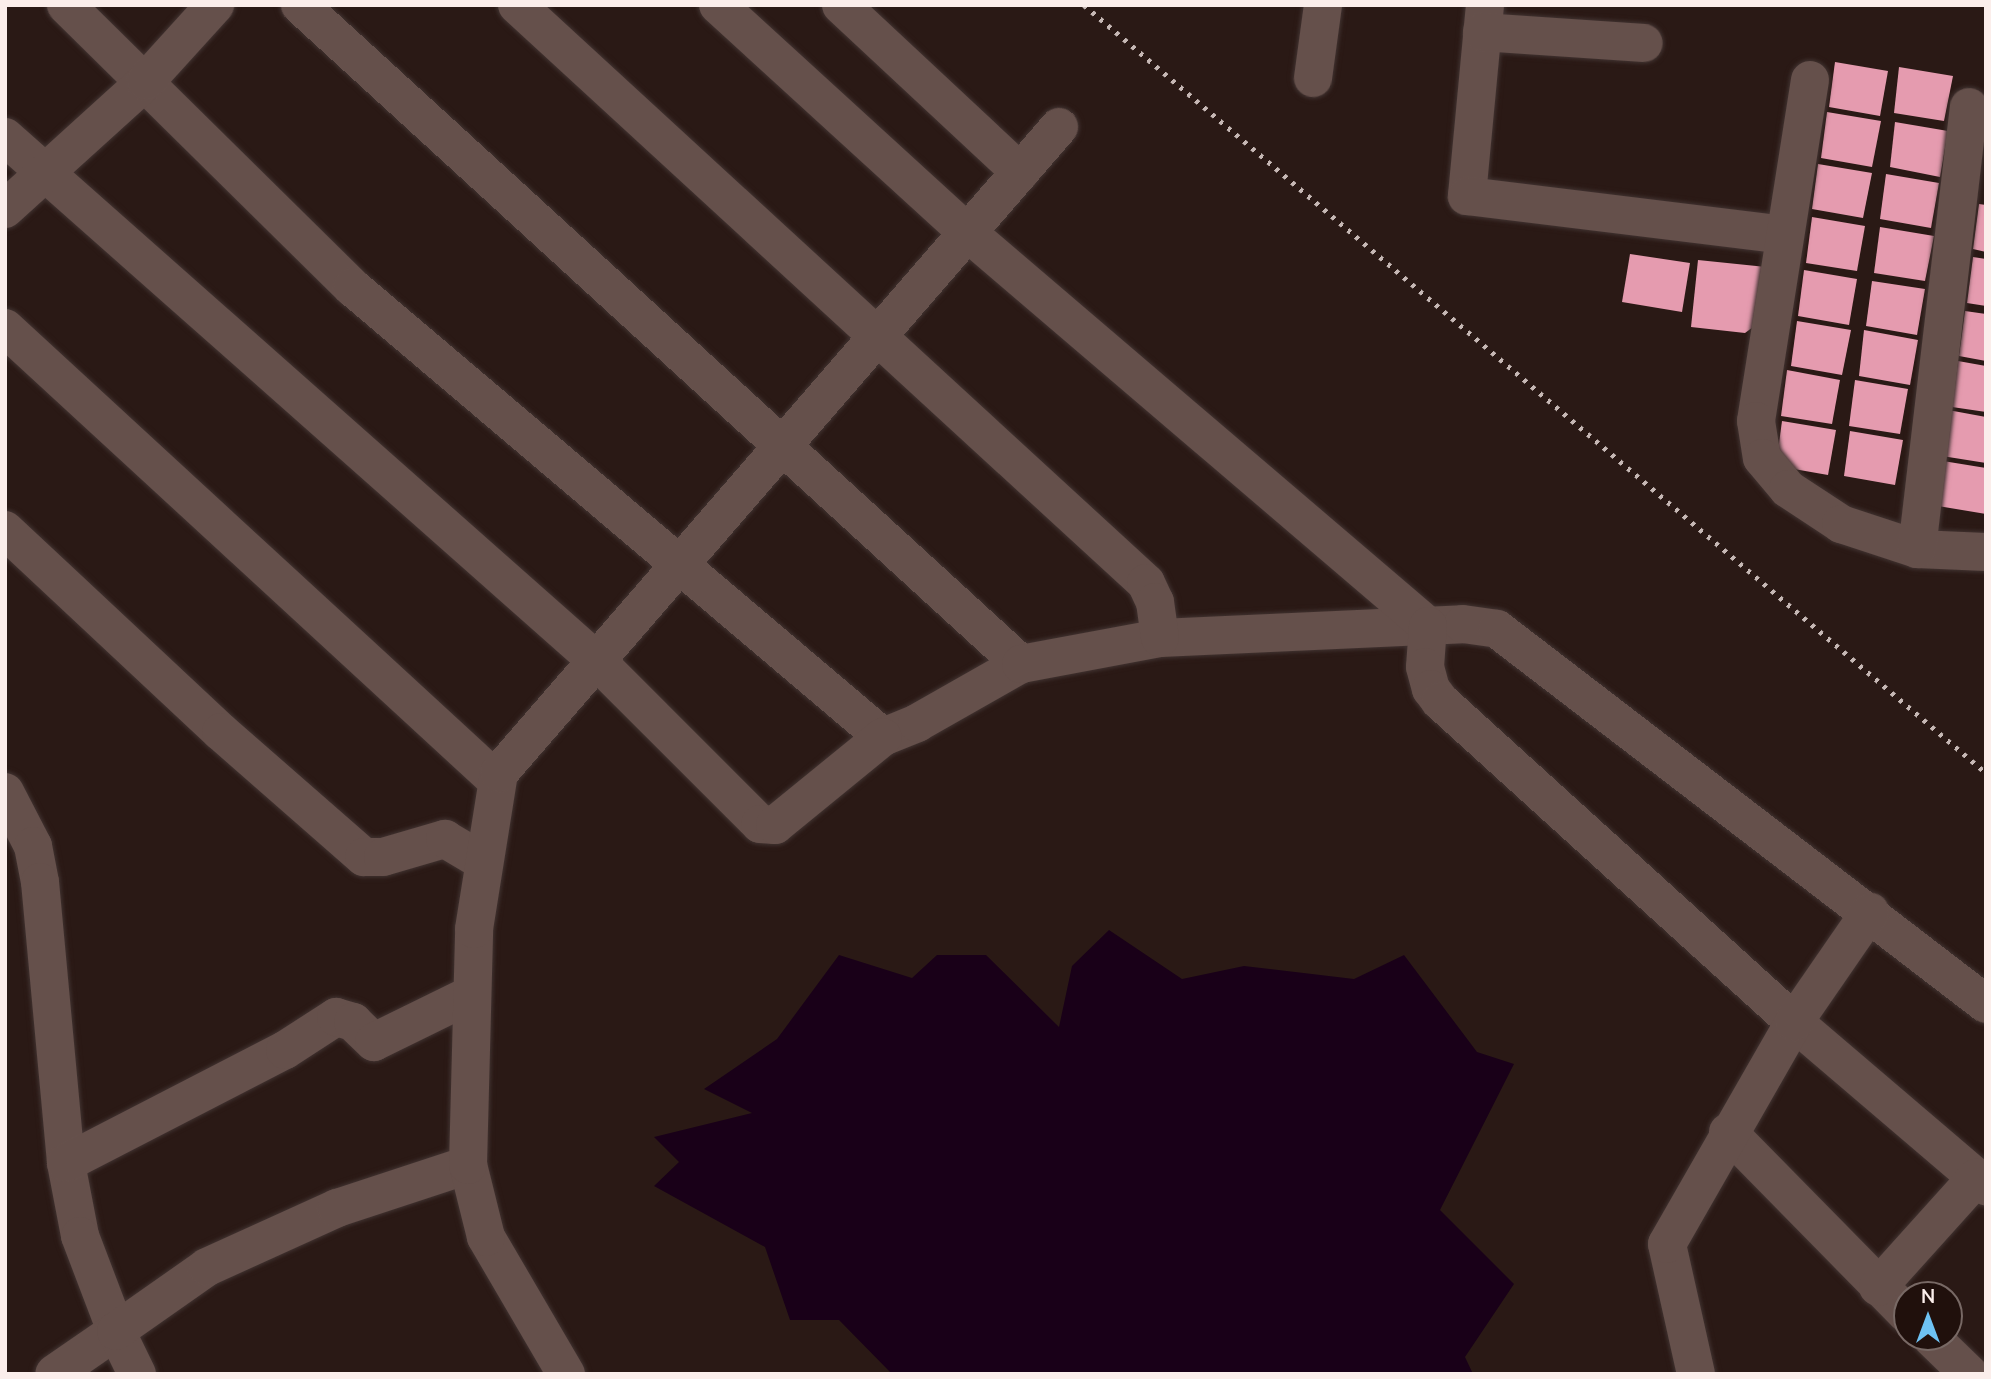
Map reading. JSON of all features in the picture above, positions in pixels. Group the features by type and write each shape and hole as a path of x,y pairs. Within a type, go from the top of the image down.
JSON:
{"street":[{"path":"66,5 352,287 680,562 883,737"},
{"path":"5,209 146,81 215,5"},
{"path":"300,5 1021,664"},
{"path":"517,5 1146,583 1155,602 1160,638"},
{"path":"718,5 968,233 1428,626"},
{"path":"842,5 1020,172"},
{"path":"1313,78 1323,5"},
{"path":"1644,43 1484,19 1467,196 1784,235"},
{"path":"1810,80 1756,421 1762,458 1788,489 1841,524 1917,549 1986,552"},
{"path":"1917,549 1969,107"},
{"path":"566,1374 486,1237 468,1165 474,929 496,780 780,444 1059,127"},
{"path":"5,137 598,662 767,825 775,825 883,737 917,723 1021,664 1160,638 1463,624 1497,629 1870,912 1986,1004"},
{"path":"5,328 496,780"},
{"path":"5,530 221,732 364,857 383,857 445,839 484,862"},
{"path":"1428,626 1425,667 1430,689 1440,701 1794,1022 1981,1182 1878,1287"},
{"path":"5,792 33,846 40,882 65,1163 80,1236 116,1331 137,1374"},
{"path":"1696,1374 1667,1244 1728,1132 1794,1022 1870,912"},
{"path":"65,1163 285,1051 336,1017 353,1022 374,1042 472,994"},
{"path":"1728,1132 1893,1301"},
{"path":"54,1374 207,1267 337,1208 468,1165"},
{"path":"1945,1351 1969,1374"}],"shaded area":[{"path":"1109,930 1182,979 1244,966 1354,979 1404,955 1477,1052 1514,1064 1440,1210 1514,1284 1465,1357 1473,1374 892,1374 839,1320 790,1320 765,1247 654,1186 679,1162 654,1137 752,1113 704,1089 777,1039 839,955 912,978 937,955 986,955 1059,1027 1072,966"}],"building":[{"path":"1835,62 1888,71 1880,116 1829,107"},
{"path":"1899,67 1953,76 1944,121 1894,113"},
{"path":"1827,112 1881,121 1872,167 1821,158"},
{"path":"1895,122 1948,131 1940,177 1890,167"},
{"path":"1818,164 1872,173 1863,218 1812,209"},
{"path":"1886,174 1939,183 1931,228 1880,219"},
{"path":"1979,204 1986,205 1986,252 1973,249"},
{"path":"1812,217 1865,226 1857,271 1806,263"},
{"path":"1880,227 1934,236 1925,281 1874,273"},
{"path":"1630,254 1690,263 1682,312 1622,302"},
{"path":"1973,257 1986,259 1986,306 1967,303"},
{"path":"1698,260 1766,267 1760,322 1745,333 1691,327"},
{"path":"1804,270 1857,279 1849,325 1798,316"},
{"path":"1872,281 1925,289 1917,335 1866,326"},
{"path":"1965,311 1986,314 1986,361 1959,356"},
{"path":"1797,321 1851,330 1842,375 1791,366"},
{"path":"1864,330 1918,340 1910,385 1859,376"},
{"path":"1958,361 1986,366 1986,412 1952,407"},
{"path":"1787,370 1840,380 1832,424 1781,416"},
{"path":"1855,380 1908,389 1900,434 1849,426"},
{"path":"1948,410 1986,417 1986,463 1942,456"},
{"path":"1782,421 1836,430 1828,475 1776,466"},
{"path":"1850,431 1903,440 1895,485 1844,476"},
{"path":"1943,461 1986,468 1986,514 1938,506"}],"railway":[{"path":"1084,5 1986,773"}]}
